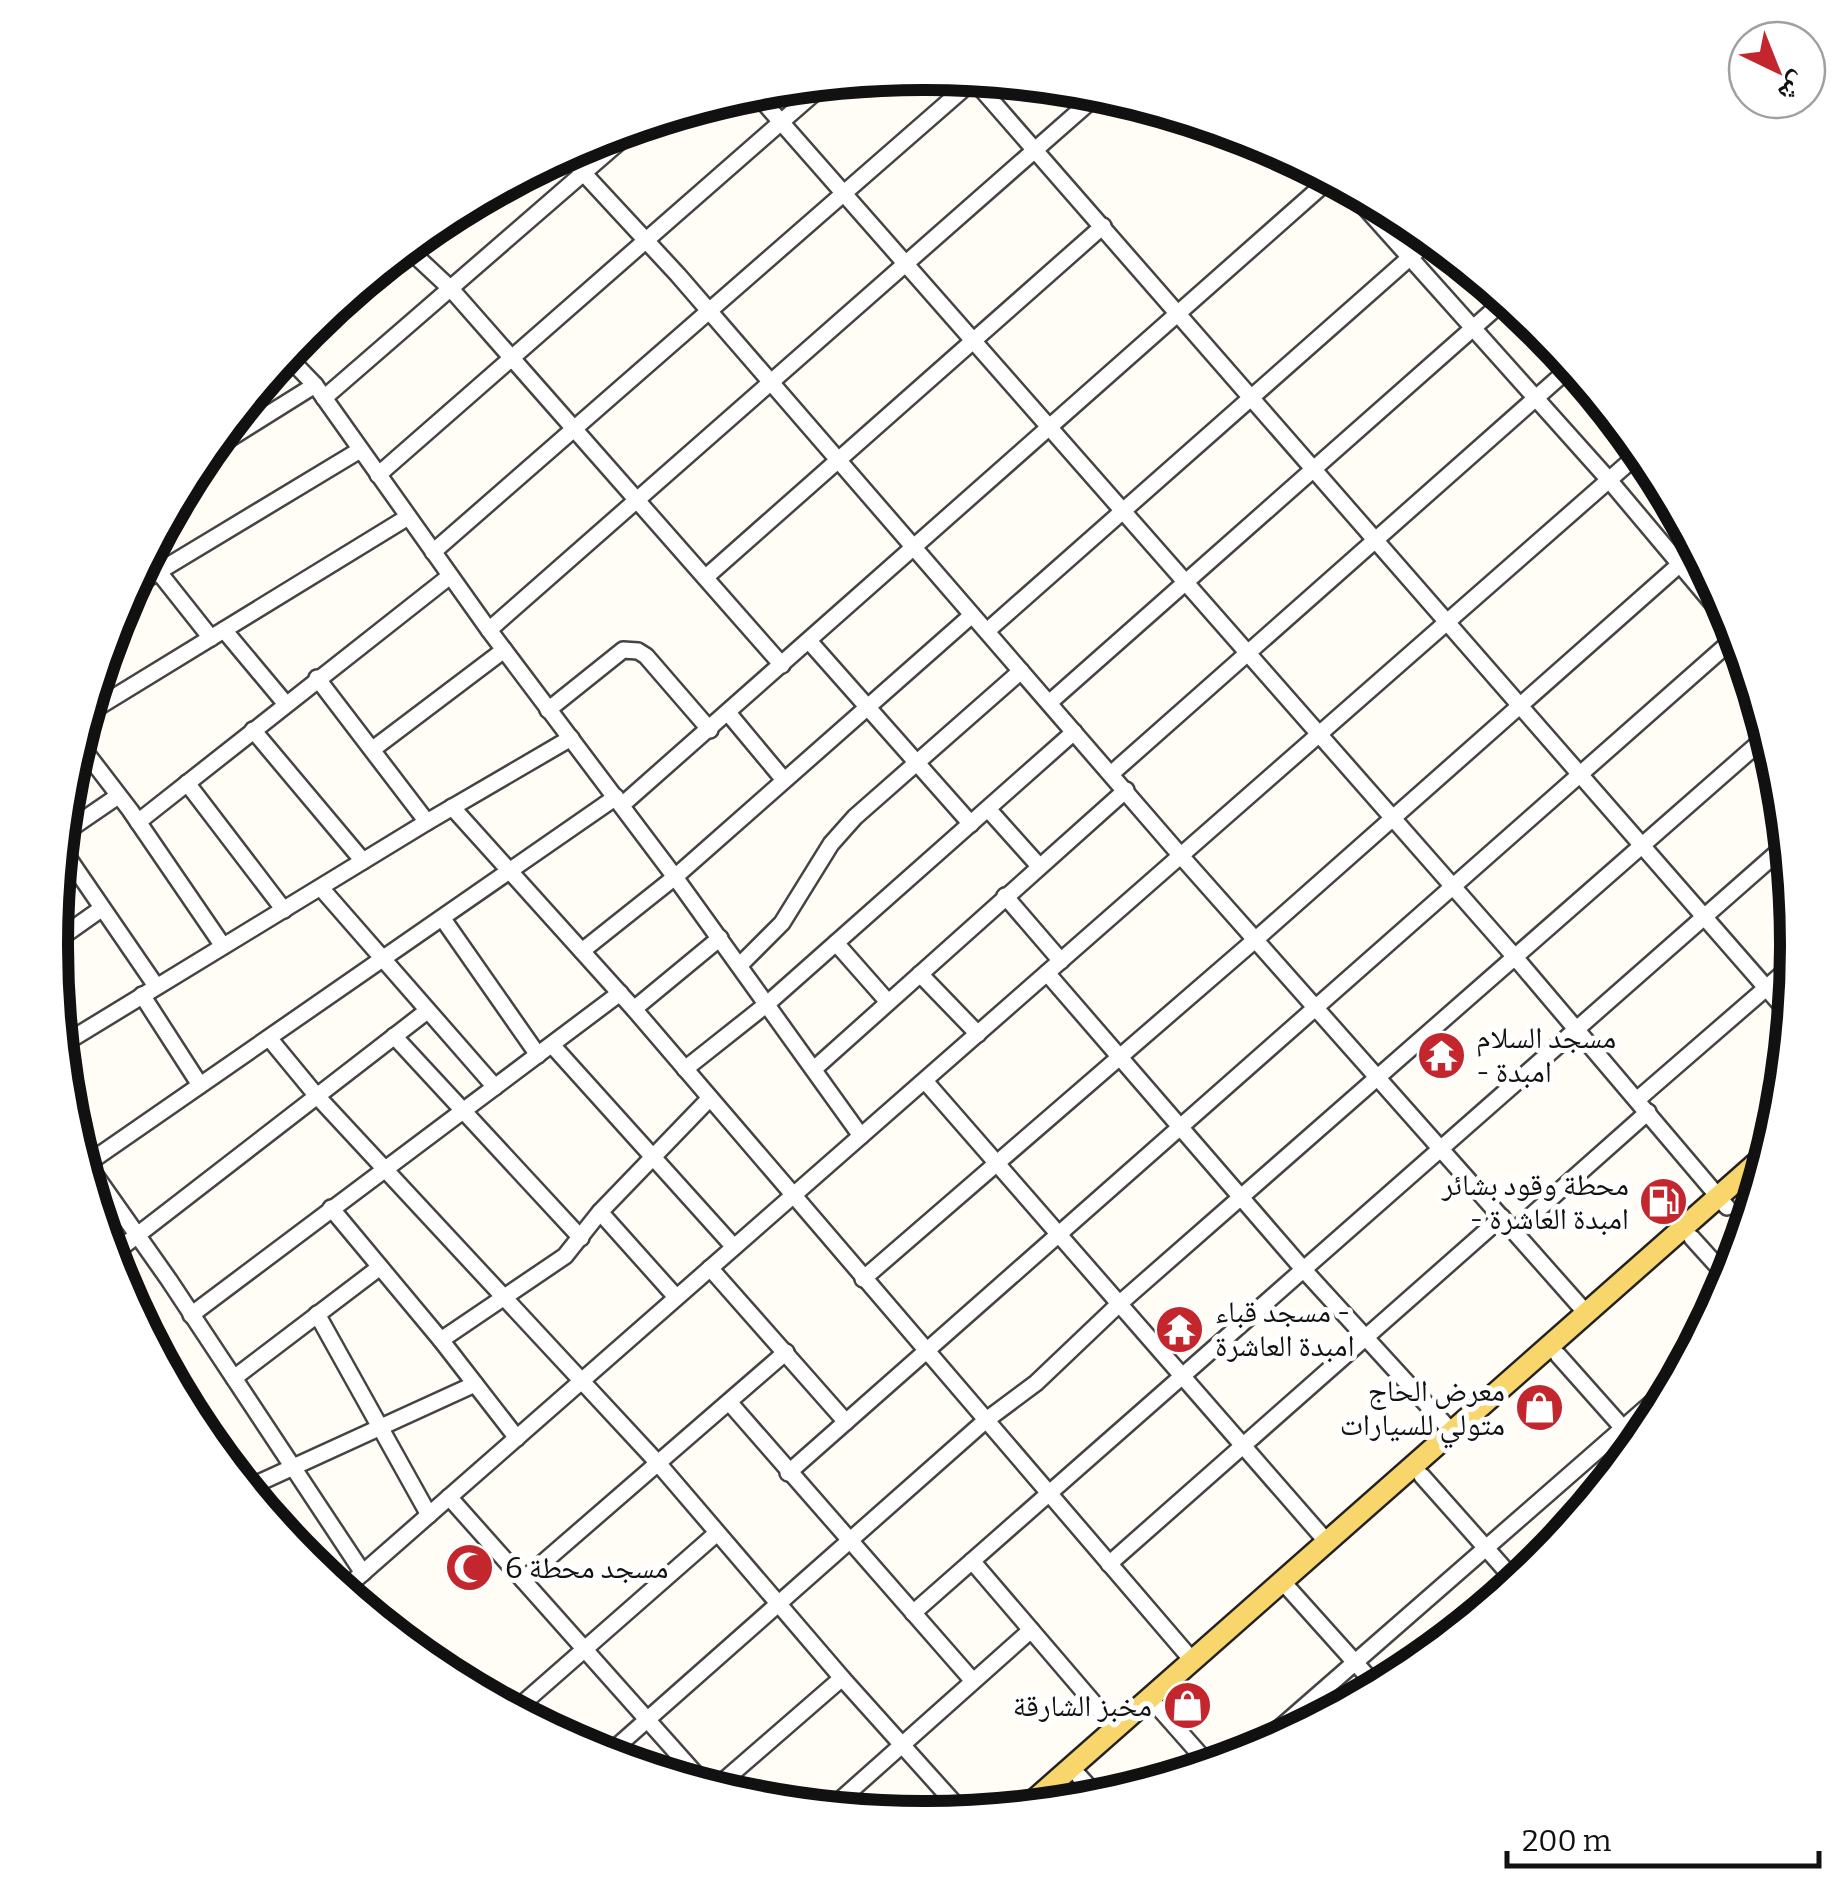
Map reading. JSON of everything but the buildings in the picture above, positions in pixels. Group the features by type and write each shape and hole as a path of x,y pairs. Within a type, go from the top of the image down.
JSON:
{"main road":[{"path":"1063,1789 1158,1707 1327,1542 1586,1314 1692,1238 1748,1175"},
{"path":"1042,1793 1192,1660 1422,1476 1645,1271 1744,1187"}],"street":[{"path":"434,552 960,90"},
{"path":"986,92 1778,1002"},
{"path":"378,475 810,97"},
{"path":"766,105 1514,956 1723,1202"},
{"path":"490,630 1086,105"},
{"path":"247,420 319,392 452,289 612,149"},
{"path":"575,164 647,240 1181,856 1586,1314"},
{"path":"95,1158 619,801 710,730 1320,187"},
{"path":"1376,219 1701,588"},
{"path":"706,577 1103,226"},
{"path":"987,632 1420,248"},
{"path":"416,256 452,289 782,666"},
{"path":"1049,703 1495,308"},
{"path":"294,365 319,392 861,1136"},
{"path":"1111,774 1561,375"},
{"path":"153,575 360,450"},
{"path":"352,1583 1629,462"},
{"path":"103,704 408,516"},
{"path":"863,1279 1255,940 1686,558"},
{"path":"156,566 285,704"},
{"path":"138,822 450,576"},
{"path":"582,951 675,877 972,615"},
{"path":"809,641 971,824"},
{"path":"788,1472 1179,1125 1454,888 1724,645"},
{"path":"373,748 504,650"},
{"path":"548,710 623,650 630,650 646,656 710,730"},
{"path":"740,966 782,923 842,830 1020,671"},
{"path":"317,678 427,822"},
{"path":"729,714 784,780"},
{"path":"253,730 363,862"},
{"path":"685,1069 768,1004 1074,732"},
{"path":"73,1038 570,738"},
{"path":"620,1745 984,1421 1036,1383 1119,1304 1755,746"},
{"path":"89,757 223,946"},
{"path":"187,783 284,910"},
{"path":"814,1069 1126,790"},
{"path":"76,825 118,796"},
{"path":"452,807 634,1009 1192,1660"},
{"path":"988,809 1039,866"},
{"path":"913,1613 1774,855"},
{"path":"72,864 149,991 200,1085"},
{"path":"321,888 495,1087"},
{"path":"1004,896 1061,960"},
{"path":"68,932 101,909"},
{"path":"443,918 545,1050 734,1247"},
{"path":"634,1009 720,938"},
{"path":"836,943 888,1002"},
{"path":"1047,973 1303,1269 1452,1432"},
{"path":"920,974 978,1034"},
{"path":"1514,1231 1779,977"},
{"path":"191,1315 620,993"},
{"path":"123,1246 427,1011"},
{"path":"394,1036 580,1238"},
{"path":"269,1038 316,1095 657,1462 952,1800"},
{"path":"925,1080 1327,1542"},
{"path":"441,1340 553,1266 710,1098"},
{"path":"102,1184 364,1573"},
{"path":"332,1208 517,1438"},
{"path":"600,1212 676,1297"},
{"path":"1109,1564 1502,1218"},
{"path":"1692,1238 1717,1266"},
{"path":"234,1378 380,1267"},
{"path":"710,1268 846,1422"},
{"path":"317,1314 429,1515"},
{"path":"523,1580 786,1352"},
{"path":"1558,1355 1627,1432"},
{"path":"258,1483 474,1384"},
{"path":"729,1402 973,1680"},
{"path":"1289,1719 1639,1415"},
{"path":"1422,1476 1507,1572"},
{"path":"449,1497 693,1769"},
{"path":"524,1702 716,1533"},
{"path":"972,1561 1115,1728"},
{"path":"1286,1586 1368,1676"},
{"path":"844,1797 1031,1630"},
{"path":"725,1777 842,1678"},
{"path":"1158,1707 1201,1755"},
{"path":"1078,1776 1087,1785"}],"place":[{"name":"مسجد السلام - امبدة","path":"1441,1055"},
{"name":"محطة وقود بشائر - امبدة العاشرة","path":"1664,1202"},
{"name":"مسجد قباء - امبدة العاشرة","path":"1180,1329"},
{"name":"معرض الحاج متولي للسيارات","path":"1540,1408"},
{"name":"مسجد محطة 6","path":"470,1568"},
{"name":"مخبز الشارقة","path":"1187,1706"}]}
